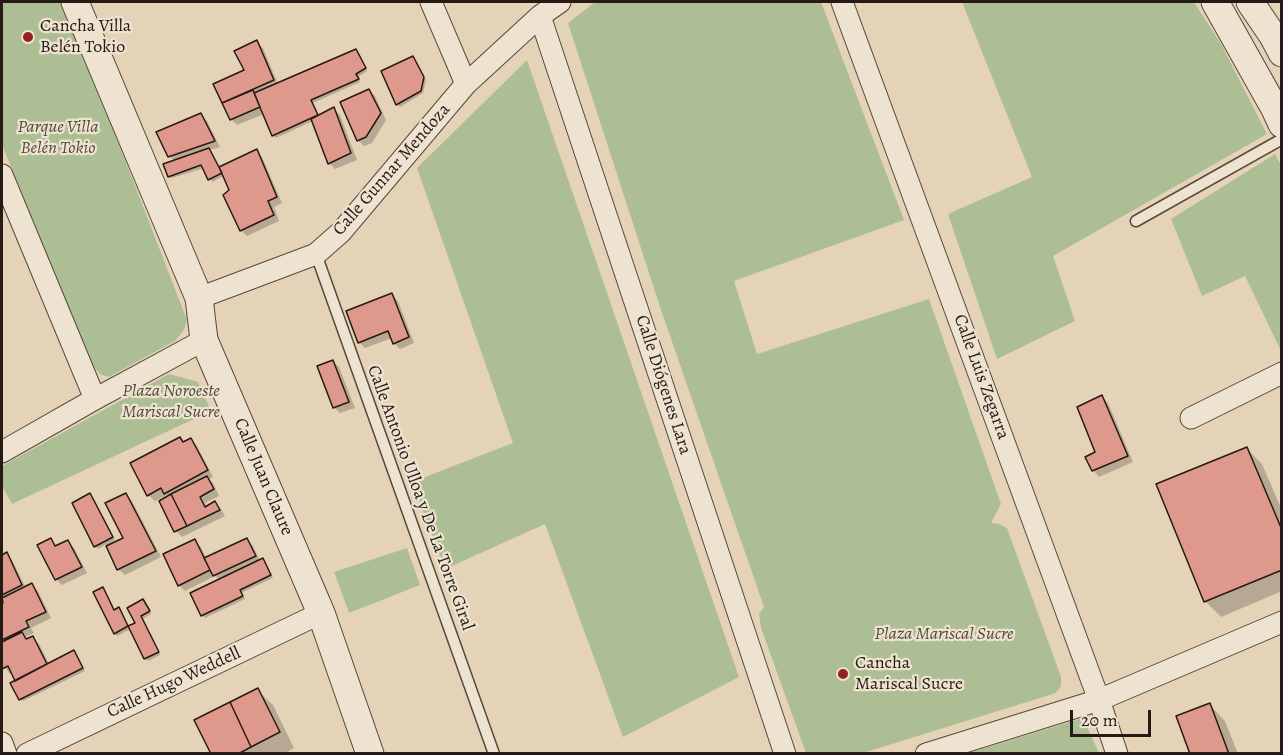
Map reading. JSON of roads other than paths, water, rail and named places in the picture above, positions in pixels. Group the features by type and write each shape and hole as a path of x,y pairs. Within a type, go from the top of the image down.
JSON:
{"street":[{"name":"Calle Juan Claure","path":"75,2 199,298 204,340 321,613 370,753"},
{"path":"431,2 466,84"},
{"name":"Calle Gunnar Mendoza","path":"199,298 316,254 341,232 466,84 540,16 560,2"},
{"name":"Calle Luis Zegarra","path":"842,2 1118,753"},
{"path":"1215,2 1275,109 1281,124"},
{"path":"1250,2 1278,40"},
{"name":"Calle Diógenes Lara","path":"540,16 785,753"},
{"path":"2,175 95,399"},
{"path":"2,452 204,340"},
{"path":"1191,418 1281,373"},
{"name":"Calle Hugo Weddell","path":"27,753 321,613"},
{"path":"926,753 1099,700 1281,622"},
{"path":"2,743 6,753"}],"lane":[{"path":"1136,221 1281,139"},
{"name":"Calle Antonio Ulloa y De La Torre Giral","path":"316,254 494,753"}],"place":[{"name":"Cancha Villa Belén Tokio","path":"28,37"},
{"name":"Cancha Mariscal Sucre","path":"843,674"}],"park label":[{"name":"Parque Villa Belén Tokio","path":"58,138"},
{"name":"Plaza Noroeste Mariscal Sucre","path":"171,402"},
{"name":"Plaza Mariscal Sucre","path":"944,635"}]}
